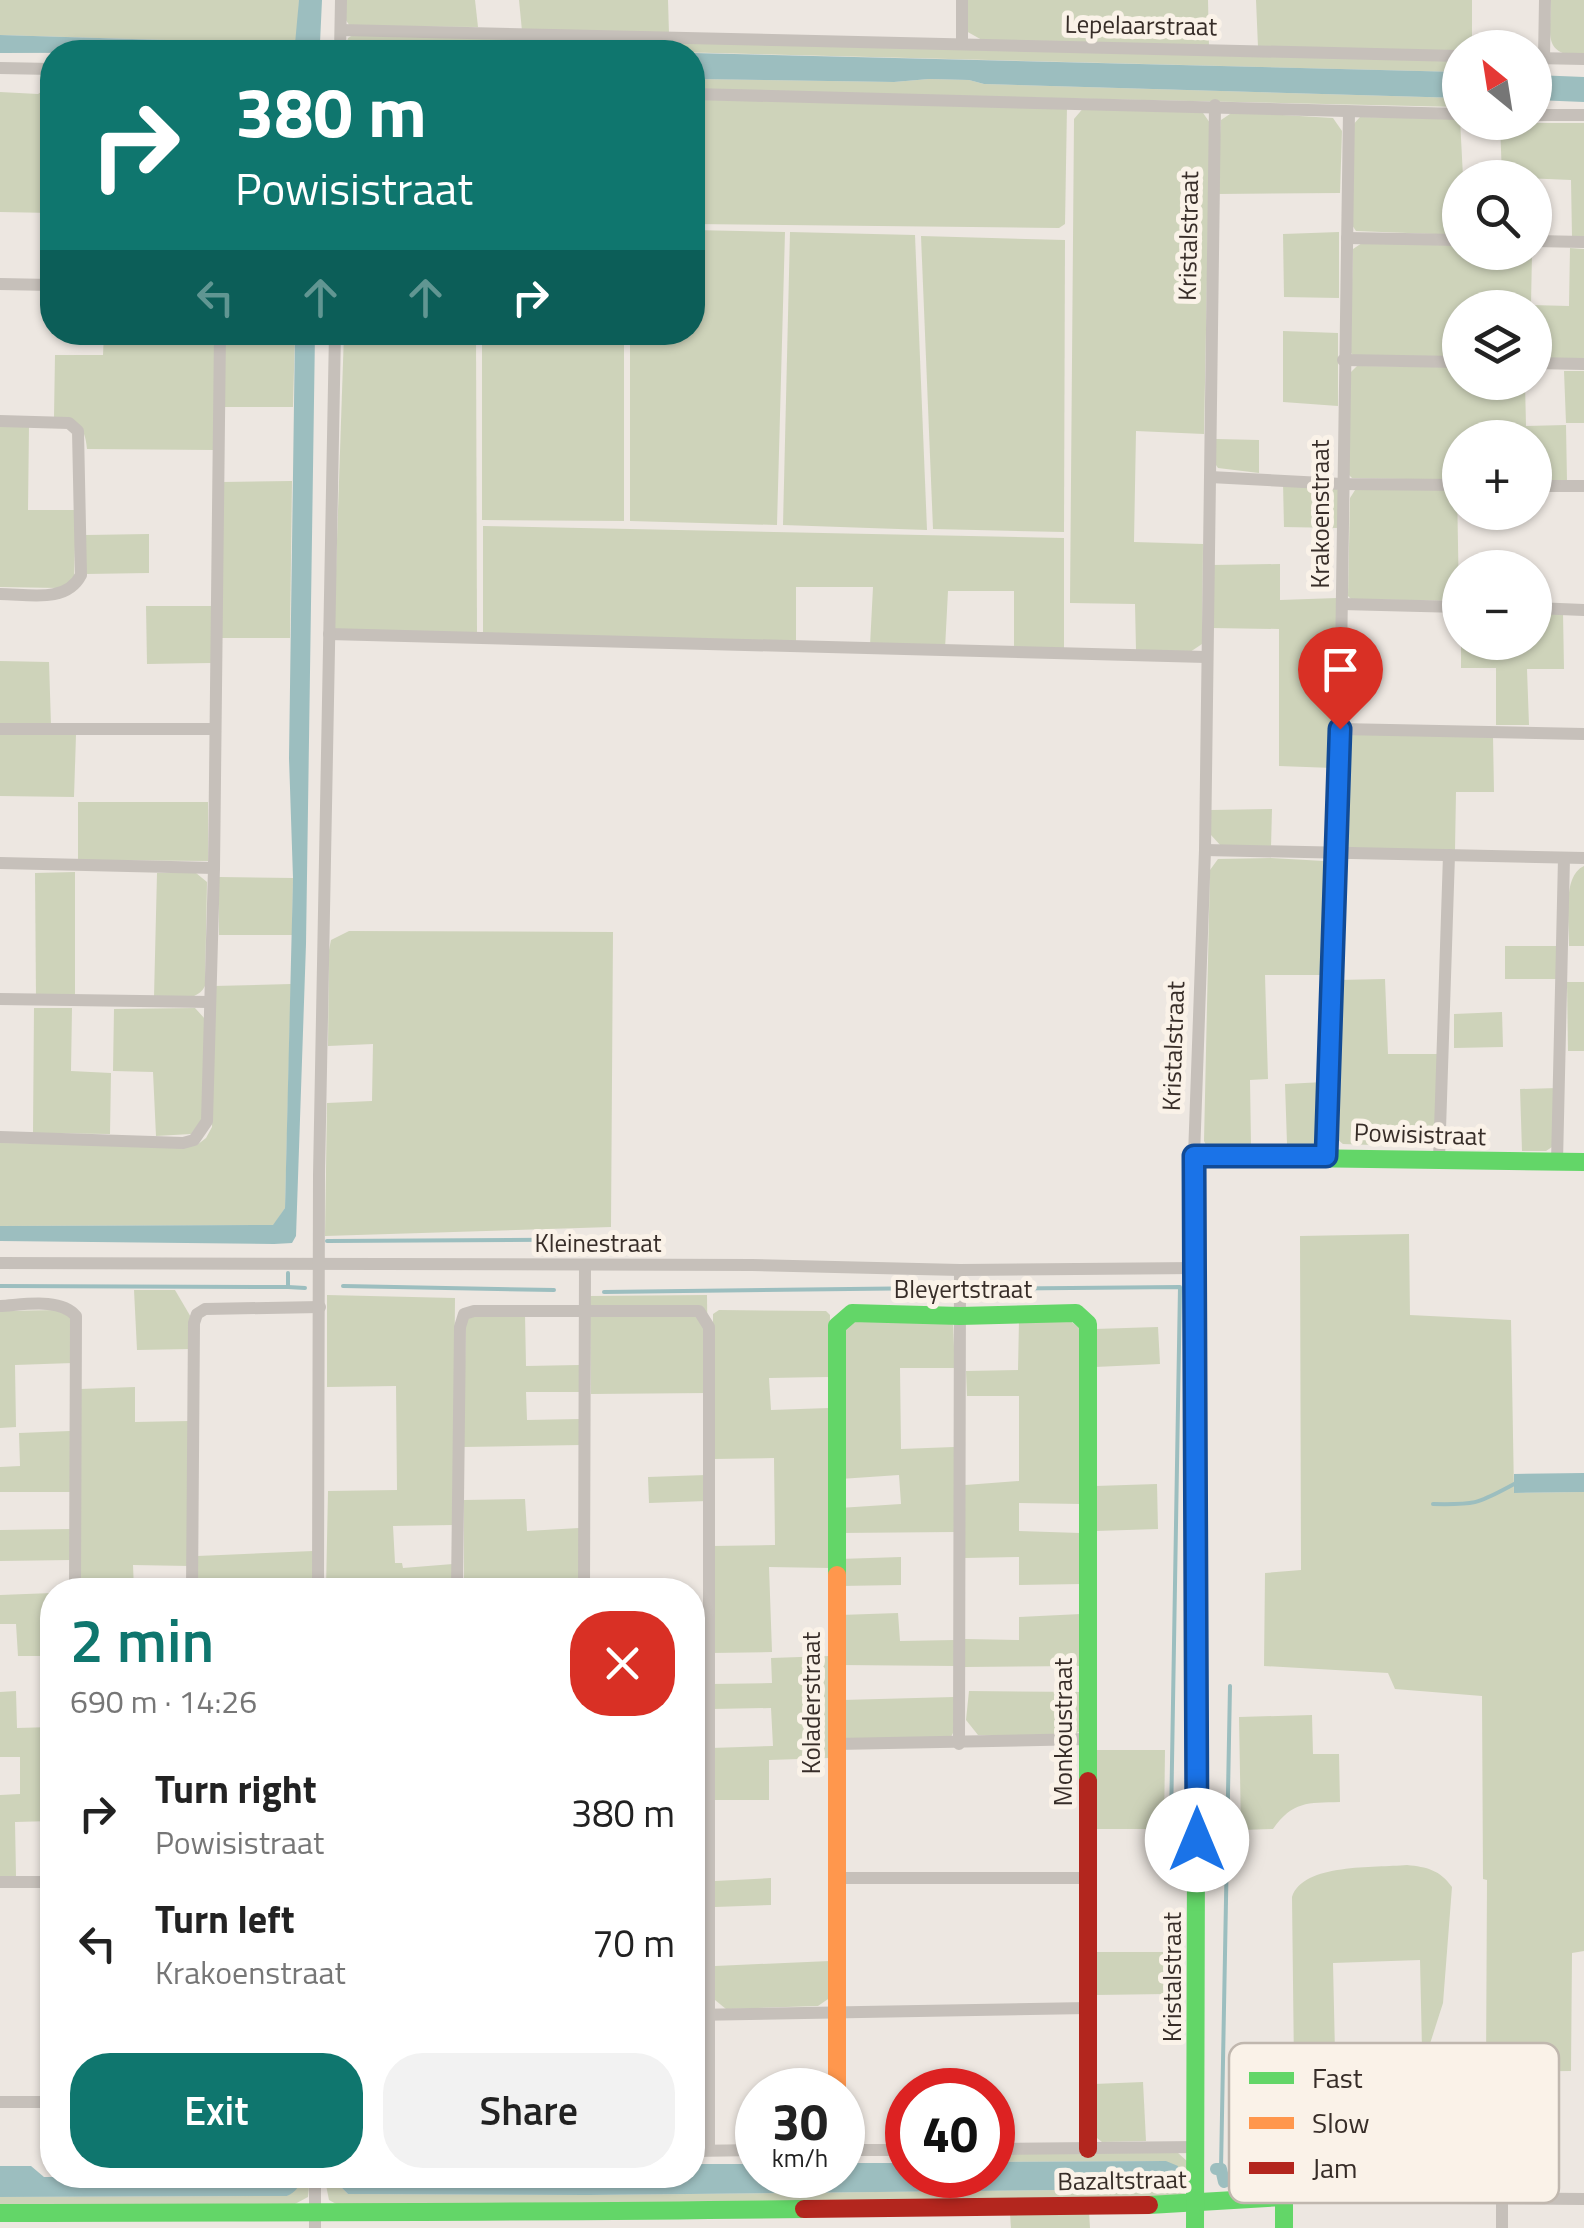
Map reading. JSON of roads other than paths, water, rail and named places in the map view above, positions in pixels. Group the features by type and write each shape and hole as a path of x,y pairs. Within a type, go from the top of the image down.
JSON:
{"street":[{"path":"340,40 341,0"},
{"path":"962,0 962,44"},
{"path":"1542,30 1545,0"},
{"name":"Lepelaarstraat","path":"340,30 1442,56"},
{"path":"1552,58 1584,59"},
{"path":"0,68 40,69"},
{"path":"705,94 1442,114"},
{"name":"Kristalstraat","path":"1195,2228 1198,2146 1194,1156 1205,850 1214,105"},
{"name":"Krakoenstraat","path":"1326,1156 1340,729 1348,112"},
{"path":"1552,115 1584,116"},
{"path":"1347,238 1442,240"},
{"path":"1552,241 1584,242"},
{"path":"0,284 40,284"},
{"path":"0,1137 184,1143 194,1140 207,1121 220,345"},
{"path":"318,1578 318,1264 334,345"},
{"path":"1343,360 1442,362"},
{"path":"1552,364 1584,364"},
{"path":"0,421 69,423 78,431 81,575 75,588 60,595 0,594"},
{"path":"1210,477 1442,485"},
{"path":"1552,486 1584,486"},
{"path":"1342,604 1442,606"},
{"path":"1552,609 1584,610"},
{"path":"330,634 1206,657"},
{"path":"0,729 213,729"},
{"path":"1340,729 1584,734"},
{"path":"1205,850 1584,858"},
{"path":"1439,1160 1449,855"},
{"path":"1557,1162 1564,858"},
{"path":"0,863 214,868"},
{"path":"0,999 210,1002"},
{"name":"Powisistraat","path":"1194,1156 1584,1162"},
{"name":"Kleinestraat","path":"0,1264 1197,1268"},
{"path":"584,1578 586,1266"},
{"path":"959,1744 960,1270"},
{"path":"0,1306 59,1305 70,1308 76,1316 75,1578"},
{"path":"192,1578 197,1314 205,1308 320,1308"},
{"path":"458,1578 460,1327 464,1314 474,1310 692,1309 705,1317 709,1328 709,2150"},
{"name":"Bleyertstraat","path":"842,1318 852,1313 1083,1316"},
{"name":"Monkoustraat","path":"1083,1316 1088,1324 1088,2149"},
{"name":"Koladerstraat","path":"837,2068 837,1326 842,1318"},
{"path":"836,1744 1088,1739"},
{"path":"705,1746 710,1746"},
{"path":"837,1878 1088,1878"},
{"path":"705,1880 710,1880"},
{"path":"0,1882 40,1882"},
{"path":"705,2015 1088,2008"},
{"path":"0,2102 40,2102"},
{"path":"1015,2149 1198,2146"},
{"path":"705,2150 735,2150"},
{"path":"315,2188 315,2220"},
{"name":"Bazaltstraat","path":"0,2212 453,2221 1229,2201"}],"water":[{"path":"299,0 322,0 320,40 295,40"},
{"path":"0,35 164,40 40,40 40,53 0,53"},
{"path":"705,53 1442,72 1442,97 984,84 929,79 705,79"},
{"path":"1552,76 1584,77 1584,102 1552,101"},
{"path":"295,345 315,345 306,944 296,1236 292,1243 274,1244 0,1241 0,1226 273,1225 285,1208 293,878 289,758"},
{"path":"1584,1473 1584,1492 1514,1493 1514,1474"},
{"path":"1166,2161 1178,2166 1175,2185 1164,2189 1015,2191 1015,2162"},
{"path":"865,2163 885,2163 885,2192 865,2192"},
{"path":"705,2164 735,2164 735,2193 348,2194 342,2188 705,2188"},
{"path":"0,2166 31,2166 40,2174 40,2188 297,2188 287,2196 0,2197"}],"waterway":[{"path":"327,1241 659,1239"},
{"path":"0,1286 288,1287 288,1273"},
{"path":"343,1286 554,1290"},
{"path":"288,1287 305,1288"},
{"path":"974,1289 1180,1287 1170,1882"},
{"path":"604,1292 937,1288"},
{"path":"1433,1504 1478,1501 1518,1482"},
{"path":"1221,2169 1230,1686"},
{"path":"1216,2169 1221,2169 1224,2182"}]}
